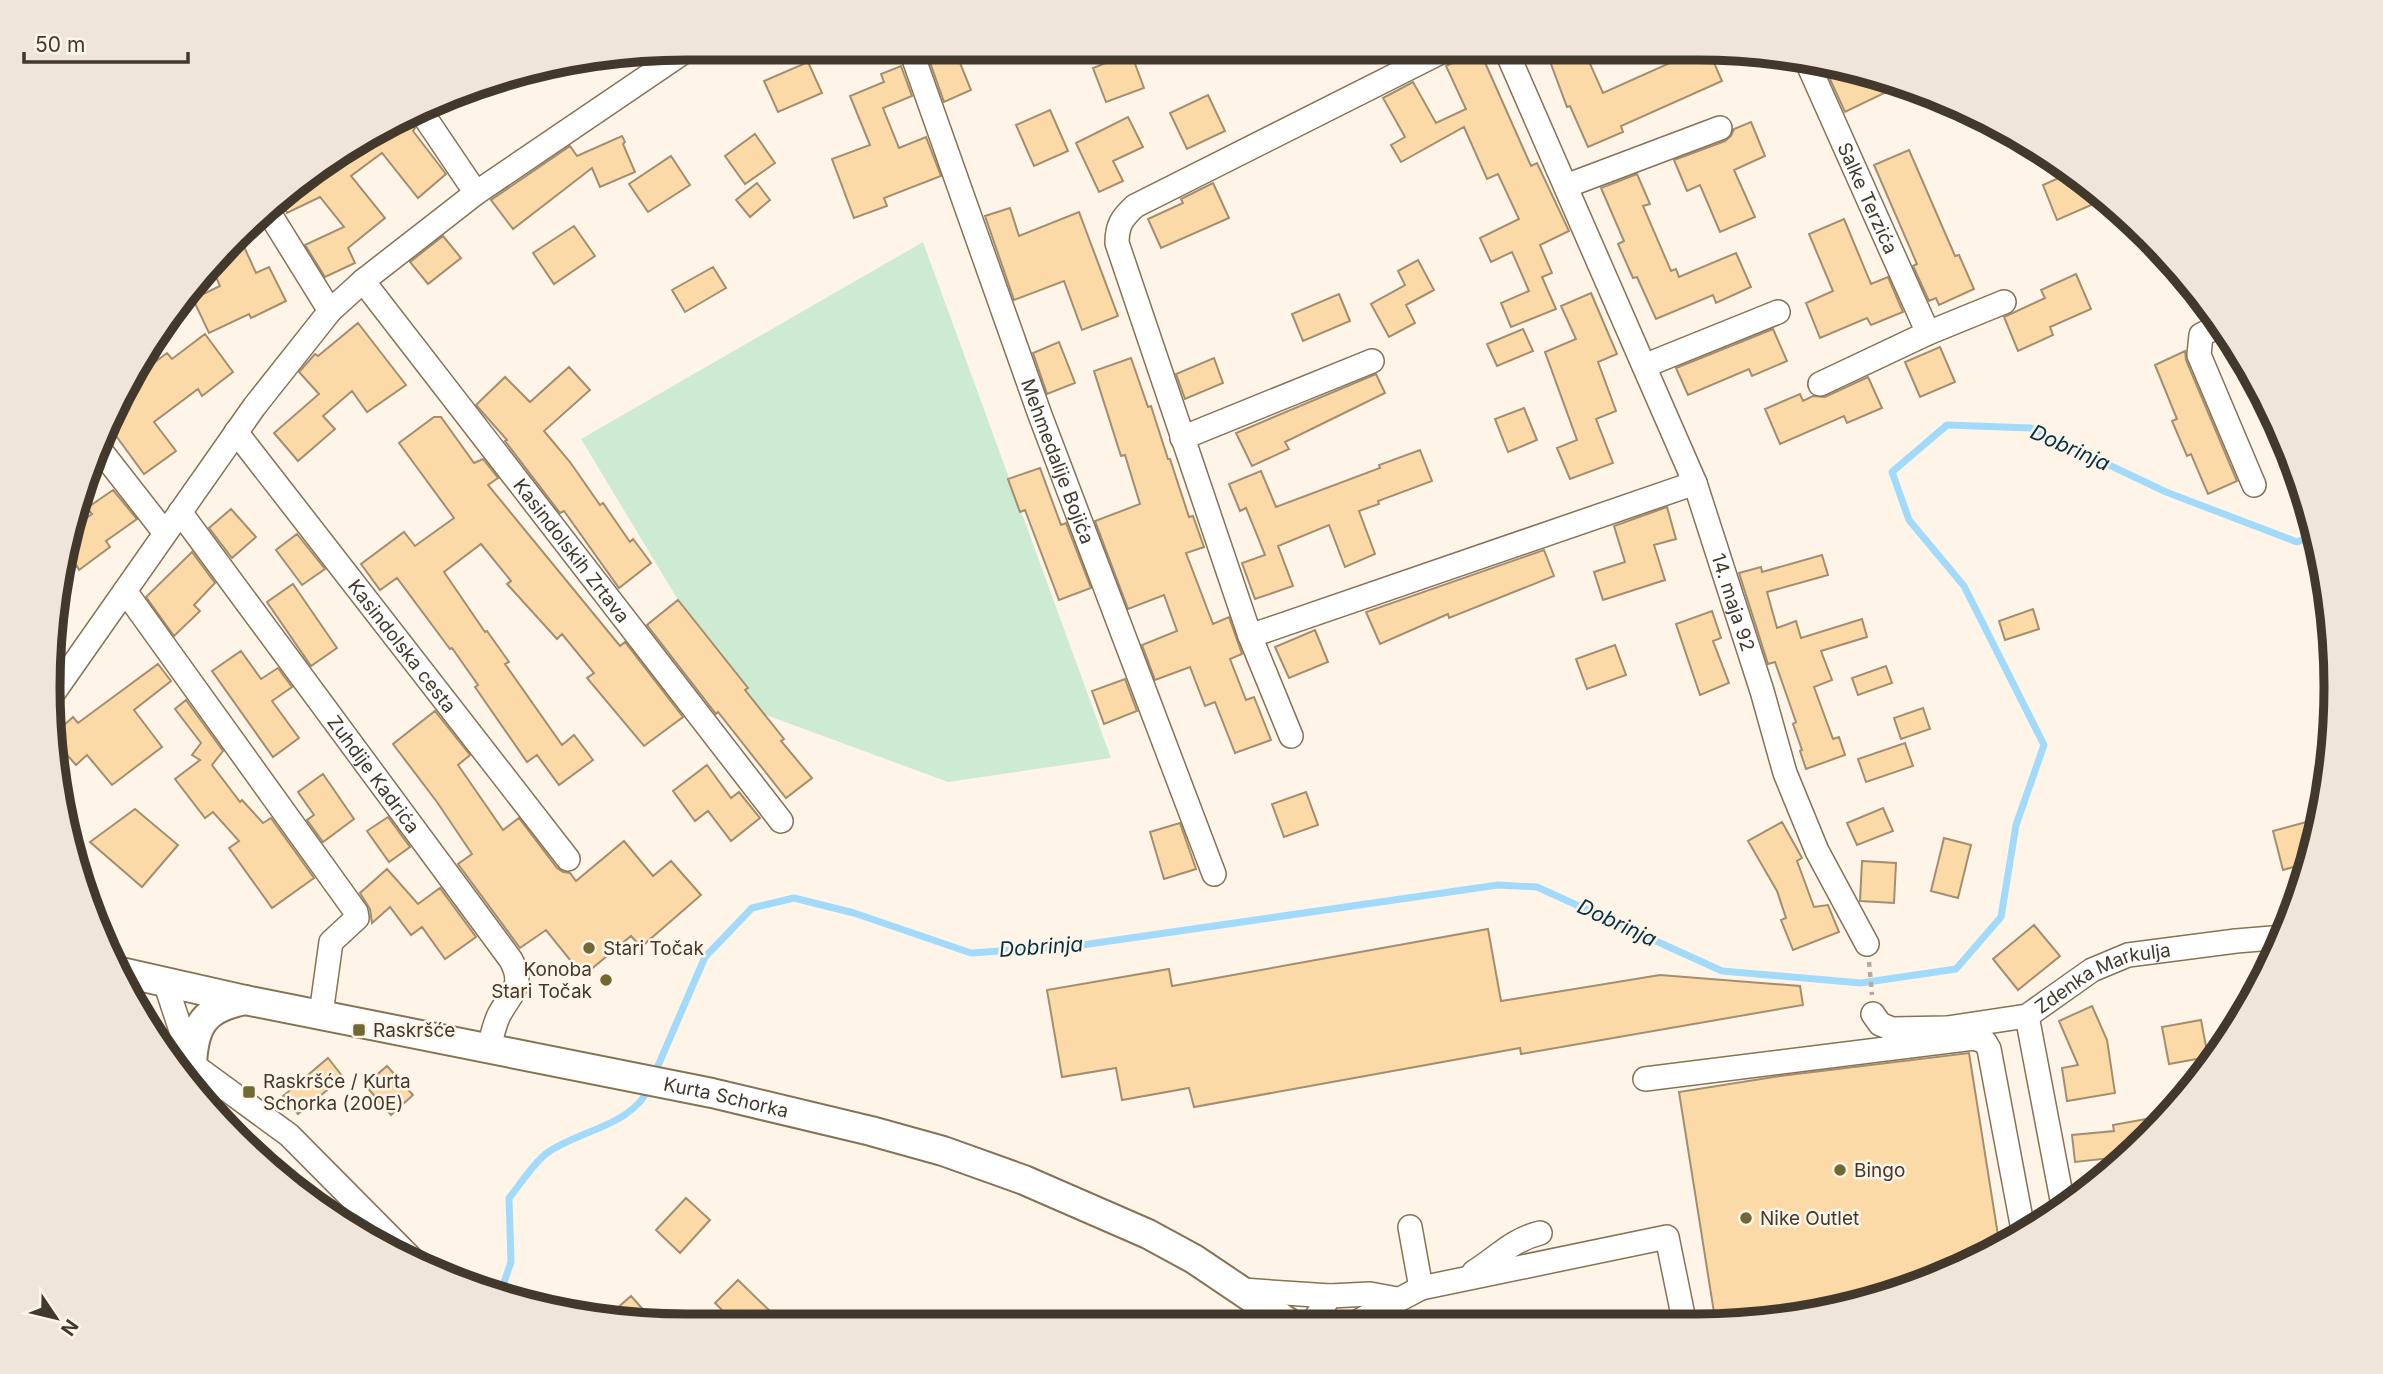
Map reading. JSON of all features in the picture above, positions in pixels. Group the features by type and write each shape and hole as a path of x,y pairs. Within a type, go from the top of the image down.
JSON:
{"main road":[{"name":"Kurta Schorka","path":"129,974 245,1000 712,1093 871,1130 943,1151 1024,1180 1148,1234 1194,1259 1276,1314"},
{"path":"183,1061 201,1023 220,1007 245,1000"}],"street":[{"path":"60,683 236,432 330,311 363,281 476,193 671,60"},
{"name":"Mehmedalije Bojića","path":"914,60 1040,415 1214,874"},
{"path":"1291,736 1250,636 1116,243 1117,231 1122,218 1135,206 1425,60"},
{"name":"14. maja 92","path":"1510,60 1695,483 1762,691 1785,772 1817,851 1867,944"},
{"name":"Salke Terzića","path":"1811,71 1928,333"},
{"path":"425,117 476,193"},
{"path":"1566,186 1720,128"},
{"path":"271,216 330,311"},
{"name":"Kasindolskih Zrtava","path":"363,281 781,821"},
{"path":"1820,384 1928,333 2004,302"},
{"path":"1644,366 1778,312"},
{"path":"2212,329 2201,335 2199,355 2255,485"},
{"path":"1182,438 1372,361"},
{"name":"Kasindolska cesta","path":"236,432 568,859"},
{"path":"104,455 165,533"},
{"path":"1250,636 1695,483"},
{"name":"Zuhdije Kadrića","path":"180,512 511,960 517,972 517,985 498,1017 489,1047"},
{"path":"125,591 356,912 354,923 331,942 321,1014"},
{"name":"Zdenka Markulja","path":"2065,1195 2027,1016 2092,970 2128,955 2271,938"},
{"path":"165,982 183,1061"},
{"path":"1873,1014 1880,1024 1892,1028 1947,1028 2027,1016"},
{"path":"1644,1079 1974,1038 1985,1042 1989,1049 2022,1223"},
{"path":"183,1061 289,1135 396,1243"},
{"path":"1409,1227 1421,1288"},
{"path":"1462,1279 1489,1263 1516,1241 1540,1233"},
{"path":"1371,1314 1421,1288 1667,1237 1683,1314"},
{"path":"1242,1290 1330,1296 1370,1294 1398,1299"},
{"path":"1318,1314 1330,1296"},
{"path":"1388,1314 1398,1299"}],"path":[{"path":"1867,944 1873,1014"}],"green space":[{"path":"923,242 1111,758 948,782 742,706 581,439"}],"building":[{"path":"929,60 959,60 971,90 944,102"},
{"path":"1113,60 1134,60 1144,88 1106,102 1093,68"},
{"path":"1458,60 1484,60 1531,166 1537,163 1569,231 1540,245 1552,273 1542,277 1556,309 1511,327 1501,303 1529,291 1512,252 1491,262 1480,238 1519,219 1498,174 1487,179 1464,127 1401,162 1391,145 1405,137 1383,98 1413,82 1436,123 1466,109 1446,66"},
{"path":"1549,60 1588,60 1603,93 1676,60 1713,60 1722,81 1621,126 1623,132 1588,147 1570,106 1567,107"},
{"path":"808,62 822,93 778,112 764,81"},
{"path":"901,66 912,96 883,108 899,148 926,137 941,176 884,198 887,206 854,218 832,159 870,145 850,96 884,82 881,74"},
{"path":"1828,74 1890,90 1845,112"},
{"path":"1208,95 1225,131 1187,149 1170,113"},
{"path":"1050,110 1068,151 1034,166 1016,125"},
{"path":"1128,117 1143,147 1113,161 1123,181 1099,192 1076,143"},
{"path":"1751,122 1765,156 1734,170 1755,217 1720,232 1700,185 1687,191 1674,160 1725,141 1734,129"},
{"path":"412,123 415,128 413,131 446,174 418,198 382,153 351,176 385,218 348,248 355,263 325,277 305,245 344,227 320,197 287,213 284,206 338,165"},
{"path":"755,134 775,163 745,184 725,156"},
{"path":"622,136 635,172 600,187 592,168 513,229 491,200 570,146 577,156"},
{"path":"1909,150 1955,256 1959,255 1974,289 1939,305 1936,298 1929,301 1913,266 1917,264 1874,165"},
{"path":"671,156 690,185 648,212 629,184"},
{"path":"1637,174 1650,204 1643,206 1671,271 1676,269 1679,277 1736,253 1751,287 1716,303 1713,295 1656,319 1618,244 1624,241 1601,188"},
{"path":"2061,177 2095,203 2057,220 2043,185"},
{"path":"757,183 770,200 750,217 736,200"},
{"path":"1213,183 1229,218 1161,248 1148,219 1183,203 1181,199"},
{"path":"1010,208 1019,236 1079,212 1118,316 1082,330 1064,281 1014,300 985,216"},
{"path":"1844,219 1871,284 1888,277 1903,312 1871,325 1867,318 1820,338 1806,303 1833,291 1809,234"},
{"path":"574,226 595,256 554,284 533,253"},
{"path":"443,236 461,258 428,284 410,262"},
{"path":"243,243 256,273 269,267 286,301 251,318 249,314 209,333 193,300 220,286 215,274"},
{"path":"1418,260 1434,290 1406,305 1415,323 1389,337 1371,304 1405,285 1398,271"},
{"path":"713,267 726,288 685,312 672,290"},
{"path":"2076,274 2091,309 2050,327 2053,335 2018,351 2004,317 2045,298 2041,290"},
{"path":"1591,293 1617,354 1598,362 1616,411 1596,419 1613,463 1570,479 1557,448 1577,440 1545,352 1576,339 1561,306"},
{"path":"1339,294 1350,321 1303,341 1292,314"},
{"path":"358,323 406,385 367,412 352,391 323,416 335,429 298,461 274,433 319,394 299,372 315,354 318,356"},
{"path":"1523,329 1533,351 1497,366 1487,344"},
{"path":"1773,329 1787,361 1752,376 1749,369 1688,395 1676,368"},
{"path":"205,334 233,372 202,396 198,389 154,422 176,451 144,474 114,432 147,368 167,353 172,359"},
{"path":"1059,342 1075,383 1047,394 1033,353"},
{"path":"1940,347 1955,382 1920,397 1905,362"},
{"path":"2185,351 2186,360 2237,481 2208,494 2191,454 2187,456 2172,421 2177,419 2155,365"},
{"path":"1131,358 1148,407 1151,406 1189,517 1193,516 1204,547 1186,553 1213,624 1229,617 1242,654 1230,659 1246,700 1254,697 1271,740 1235,753 1215,702 1205,706 1190,667 1155,680 1142,645 1177,631 1164,595 1128,609 1095,521 1140,504 1125,455 1121,456 1094,371"},
{"path":"1214,358 1223,383 1185,399 1176,374"},
{"path":"569,367 590,390 544,431 600,505 603,503 630,542 633,539 651,563 619,588 564,511 560,513 505,441 507,440 476,405 505,377 530,402"},
{"path":"1376,374 1385,393 1285,442 1289,449 1252,466 1236,433"},
{"path":"1868,377 1882,408 1847,423 1844,416 1780,444 1765,409 1800,394 1803,401 1813,396 1825,397"},
{"path":"1524,408 1537,440 1508,452 1495,419"},
{"path":"434,417 441,417 474,463 483,459 498,478 488,485 620,646 625,642 683,717 644,746 587,678 594,673 562,634 557,639 507,584 511,581 481,544 444,572 509,662 505,664 562,745 574,735 593,760 559,785 537,755 527,762 475,687 478,685 452,648 450,649 397,578 380,590 361,564 404,532 415,546 454,518 399,443"},
{"path":"1420,450 1432,481 1359,511 1375,554 1345,567 1329,525 1278,546 1293,586 1255,599 1242,563 1265,555 1246,508 1240,511 1229,484 1261,471 1276,507"},
{"path":"1040,468 1061,525 1066,523 1091,588 1059,600 1025,510 1020,512 1008,479"},
{"path":"113,490 137,519 106,541 110,547 79,570 77,566 71,571 82,521 92,514 87,508"},
{"path":"1667,507 1676,539 1654,545 1665,580 1603,600 1594,572 1625,562 1614,526"},
{"path":"231,509 256,537 232,558 209,528"},
{"path":"297,534 325,569 302,585 276,550"},
{"path":"1544,550 1554,576 1449,618 1448,614 1380,644 1366,612"},
{"path":"192,552 215,583 194,605 200,611 174,636 146,597"},
{"path":"1822,555 1828,575 1767,592 1777,628 1796,621 1801,638 1862,619 1867,637 1821,651 1832,680 1814,687 1833,739 1839,737 1845,755 1806,769 1793,724 1796,722 1775,662 1768,664 1739,573 1761,567 1762,572"},
{"path":"293,584 337,648 311,666 267,602"},
{"path":"678,600 748,688 745,690 784,739 781,741 812,778 786,798 647,625"},
{"path":"2033,609 2039,629 2005,640 1999,621"},
{"path":"1712,611 1721,638 1713,641 1729,683 1700,695 1676,624"},
{"path":"1315,630 1328,662 1289,678 1275,647"},
{"path":"1615,645 1626,675 1587,689 1576,659"},
{"path":"241,651 261,679 278,668 292,687 272,701 299,738 273,757 212,671"},
{"path":"158,664 171,681 134,710 162,747 112,785 87,755 76,765 63,751 61,728 73,717 78,723"},
{"path":"1886,666 1892,683 1858,695 1852,678"},
{"path":"1125,679 1137,711 1104,724 1092,691"},
{"path":"186,700 223,751 212,765 240,802 242,800 263,823 271,818 314,878 272,908 229,848 239,841 213,812 205,818 175,779 200,760 192,755 201,743 175,709"},
{"path":"1923,708 1930,729 1901,739 1894,718"},
{"path":"435,711 470,755 458,765 503,830 519,818 557,868 570,873 576,881 624,841 653,876 671,861 701,895 641,947 631,936 583,976 546,930 520,948 458,864 472,854 393,744"},
{"path":"1905,743 1913,766 1866,782 1858,759"},
{"path":"707,765 731,798 739,792 760,818 731,841 708,811 695,821 673,791"},
{"path":"323,774 354,819 323,842 307,820 314,815 298,792"},
{"path":"1306,792 1318,825 1284,837 1272,804"},
{"path":"1883,808 1893,831 1857,845 1847,823"},
{"path":"135,809 178,845 142,887 90,842"},
{"path":"388,817 410,847 389,862 367,831"},
{"path":"2308,821 2297,866 2283,870 2273,831"},
{"path":"1782,822 1802,858 1797,861 1814,907 1828,905 1839,932 1793,950 1781,920 1786,918 1777,891 1748,841"},
{"path":"1180,823 1196,869 1164,879 1150,832"},
{"path":"1944,838 1971,845 1958,898 1931,891"},
{"path":"1862,861 1896,863 1894,903 1860,901"},
{"path":"387,869 418,904 440,888 476,937 445,959 422,927 411,935 390,907 372,923 370,909 360,893"},
{"path":"2034,925 2060,956 2018,990 1993,959"},
{"path":"1488,929 1501,1001 1660,975 1800,986 1803,1005 1521,1054 1520,1048 1194,1107 1189,1088 1122,1100 1116,1068 1062,1077 1047,990 1169,969 1172,986"},
{"path":"2092,1006 2107,1040 2115,1093 2067,1101 2062,1068 2078,1065 2059,1021"},
{"path":"2201,1020 2207,1051 2202,1058 2169,1064 2162,1027"},
{"name":"Bingo","path":"1969,1053 1998,1237 1936,1267 1858,1293 1778,1309 1714,1314 1679,1092 1780,1076"},
{"path":"328,1058 343,1077 298,1114 283,1096"},
{"path":"387,1066 413,1095 391,1115 365,1085"},
{"path":"2152,1118 2116,1153 2111,1154 2111,1158 2075,1162 2072,1135 2114,1131 2113,1125"},
{"path":"686,1198 710,1220 680,1253 656,1230"},
{"path":"738,1280 773,1314 726,1314 715,1303"},
{"path":"631,1296 646,1313 646,1313 615,1310"}],"waterway":[{"name":"Dobrinja","path":"654,1075 705,957 752,908 794,898 854,913 971,953 1075,946 1498,885 1537,887 1722,971 1861,983 1956,969 2001,917 2016,825 2044,745 1964,586 1909,520 1892,472 1947,425 2031,428 2166,492 2297,542 2305,539"},
{"name":"Dobrinja","path":"503,1286 511,1262 509,1198 547,1153 618,1119 642,1099 650,1086"}],"place":[{"name":"Stari Točak","path":"589,948"},
{"name":"Konoba Stari Točak","path":"606,980"},
{"name":"Raskršće","path":"359,1030"},
{"name":"Raskršće / Kurta Schorka (200E)","path":"249,1092"},
{"name":"Bingo","path":"1840,1170"},
{"name":"Nike Outlet","path":"1746,1218"}]}
